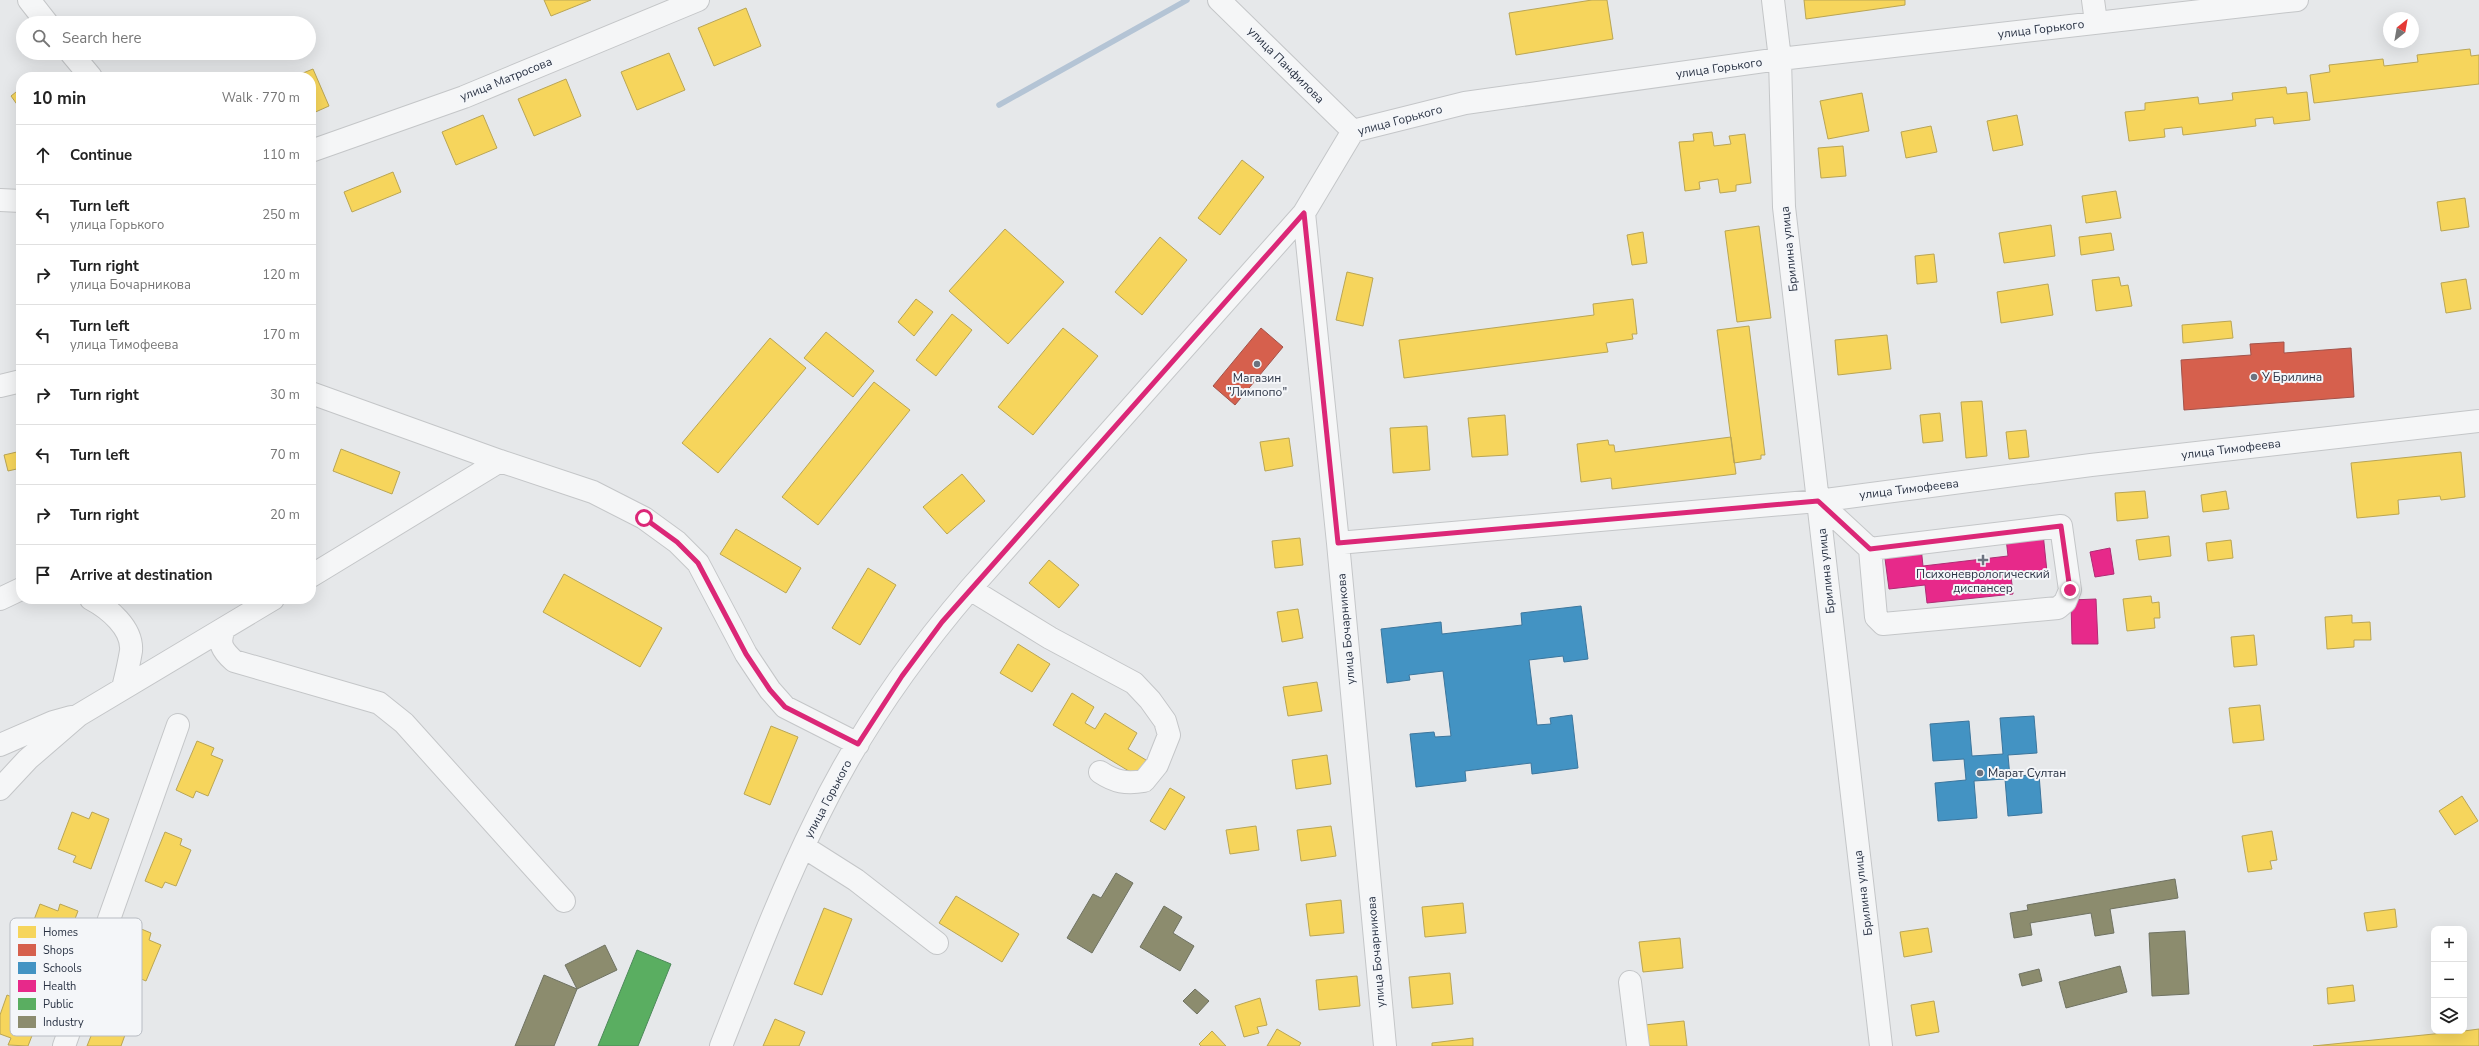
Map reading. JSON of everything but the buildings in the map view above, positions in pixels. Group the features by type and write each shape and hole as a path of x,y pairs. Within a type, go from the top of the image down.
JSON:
{"street":[{"path":"29,0 42,16"},
{"name":"улица Матросова","path":"316,149 464,97 698,0"},
{"name":"улица Панфилова","path":"1219,0 1353,131"},
{"name":"Брилина улица","path":"1773,0 1780,59 1784,208 1881,1046"},
{"path":"2093,0 2096,22"},
{"name":"улица Горького","path":"721,1046 766,928 804,847 858,744 902,676 942,622 970,588 1304,213 1353,131 1465,103 1780,59 2096,22 2177,6 2297,0"},
{"path":"77,60 87,72"},
{"path":"0,200 16,201"},
{"name":"улица Бочарникова","path":"1304,213 1338,543 1385,1046"},
{"path":"0,386 16,382"},
{"path":"316,394 500,461 594,492 644,518 677,542 698,563 746,654 770,690 785,707 858,744"},
{"name":"улица Тимофеева","path":"1338,543 1818,501 2091,465 2479,421"},
{"path":"316,573 500,461"},
{"path":"1818,501 1870,549 1876,617 1883,624 2058,608 2065,602 2070,590 2061,526 1870,549"},
{"path":"970,588 1050,638 1134,683 1150,700 1165,721 1169,735 1157,765 1144,781 1131,783 1113,780 1100,772"},
{"path":"0,599 16,591"},
{"path":"98,604 112,613 127,633 131,649 123,688"},
{"path":"0,789 28,759 79,715 265,604"},
{"path":"224,628 220,640 222,651 234,661 379,703 404,723 564,901"},
{"path":"0,745 8,744 53,722 79,715"},
{"path":"109,918 178,725"},
{"path":"804,847 856,880 937,943"},
{"path":"1630,982 1638,1046"},
{"path":"64,1046 68,1036"}],"waterway":[{"path":"999,105 1187,0"}],"place":[{"name":"Магазин \"Лимпопо\"","path":"1257,364"},
{"name":"У Брилина","path":"2254,377"},
{"name":"Психоневрологический диспансер","path":"1983,560"},
{"name":"Марат Султан","path":"1980,773"}],"route":[{"path":"644,518 677,542 698,563 720,608 746,654 770,690 785,707 858,744 902,676 942,622 970,588 1304,213 1338,543 1818,501 1870,549 2061,526 2070,590"}]}
